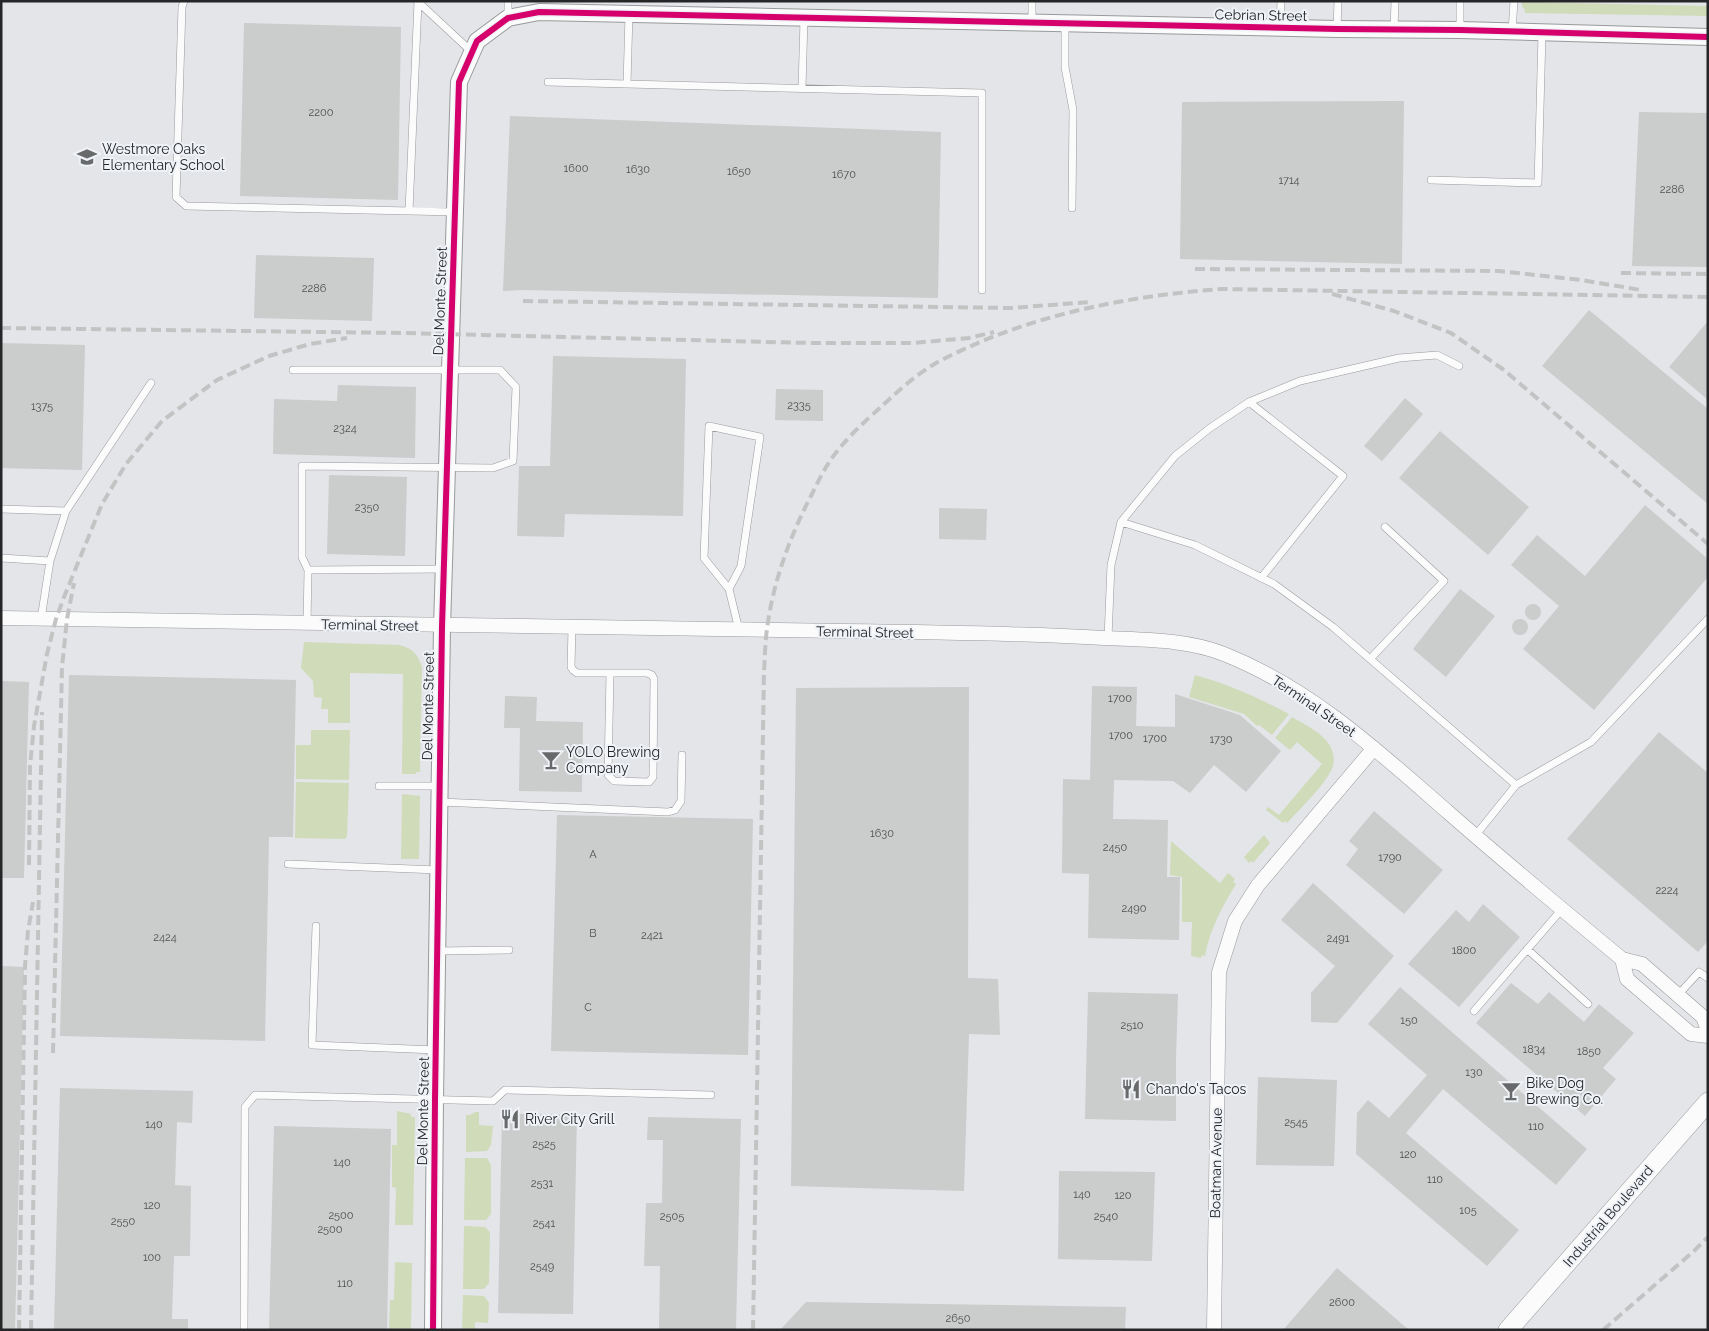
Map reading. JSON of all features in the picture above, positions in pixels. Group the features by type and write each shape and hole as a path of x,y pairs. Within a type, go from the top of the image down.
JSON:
{"main road":[{"name":"Industrial Boulevard","path":"1508,1330 1708,1102"}],"street":[{"name":"Cebrian Street","path":"460,82 477,41 508,18 539,12 1280,28 1460,30 1542,34 1708,37"},
{"name":"Del Monte Street","path":"434,1330 435,1099 442,627 460,82"},
{"name":"Terminal Street","path":"1,618 442,627 1029,633 1163,642 1192,646 1221,653 1286,683 1329,712 1622,959 1642,964 1703,1017 1708,1030"},
{"name":"Boatman Avenue","path":"1214,1330 1219,972 1235,922 1258,885 1374,748"},
{"path":"1622,959 1627,979 1691,1034 1708,1036"}],"lane":[{"path":"184,1 182,7 176,197 186,206 455,212"},
{"path":"409,211 418,1"},
{"path":"418,1 472,52"},
{"path":"508,1 508,18"},
{"path":"1032,1 1032,23"},
{"path":"1280,28 1281,1"},
{"path":"1337,29 1338,1"},
{"path":"1394,30 1395,1"},
{"path":"1460,1 1460,30"},
{"path":"1512,32 1514,1"},
{"path":"627,84 629,14"},
{"path":"802,88 804,18"},
{"path":"1065,23 1065,67 1073,110 1072,208"},
{"path":"1430,180 1538,183 1542,34"},
{"path":"548,82 982,93 982,290"},
{"path":"1108,638 1111,565 1121,522 1175,456 1210,428 1249,402 1300,381 1399,358 1437,355 1459,366"},
{"path":"294,370 500,370 516,387 513,461 493,468 302,466 302,557 308,570 307,624"},
{"path":"41,619 50,561 66,512 151,383"},
{"path":"1249,402 1343,476 1261,578"},
{"path":"729,589 741,566 760,437 710,426 704,558 729,589 738,630"},
{"path":"1,509 66,512"},
{"path":"1121,522 1195,545 1274,584 1333,627 1516,784"},
{"path":"1370,659 1444,581 1385,527"},
{"path":"1,558 50,561"},
{"path":"308,570 444,569"},
{"path":"1475,836 1516,784 1590,742 1708,619"},
{"path":"572,628 571,667 577,673 610,673 647,673 652,675 654,679 653,777 649,782 614,781 608,775 610,673"},
{"path":"439,802 668,812 675,810 681,801 682,755"},
{"path":"379,786 440,786"},
{"path":"288,864 438,870"},
{"path":"1474,1011 1562,909"},
{"path":"316,926 312,1045 436,1050"},
{"path":"1527,949 1588,1004"},
{"path":"437,951 509,950"},
{"path":"1678,995 1699,972 1708,978"},
{"path":"244,1330 245,1108 255,1095 493,1100 505,1090 711,1095"}],"green space":[{"path":"1522,2 1708,6 1708,16 1525,13"},
{"path":"304,642 399,645 414,652 419,658 422,667 420,772 416,772 416,774 402,774 403,674 350,673 350,723 328,723 328,709 321,709 322,698 314,697 313,681 301,668"},
{"path":"1195,675 1243,692 1289,714 1272,735 1259,725 1257,726 1244,714 1189,697"},
{"path":"1292,717 1326,740 1333,752 1334,763 1330,773 1319,788 1287,823 1285,821 1283,823 1266,810 1268,807 1279,815 1322,764 1297,742 1290,750 1275,738"},
{"path":"311,730 350,730 349,780 296,779 296,745 311,745"},
{"path":"296,782 349,783 347,836 345,839 295,838"},
{"path":"402,794 420,796 419,859 401,859"},
{"path":"1264,835 1270,843 1253,863 1251,861 1249,863 1244,857"},
{"path":"1171,841 1220,883 1228,873 1235,879 1233,882 1236,884 1217,919 1205,956 1202,955 1201,958 1191,956 1192,922 1182,922 1182,877 1170,875"},
{"path":"397,1111 411,1114 411,1117 415,1117 413,1225 395,1225 396,1188 392,1187 392,1145 397,1145"},
{"path":"479,1112 479,1125 493,1126 491,1145 487,1151 466,1152 466,1115"},
{"path":"465,1158 487,1158 491,1165 491,1214 486,1220 464,1220"},
{"path":"464,1226 485,1227 490,1232 489,1283 484,1289 463,1289"},
{"path":"395,1262 412,1263 411,1330 389,1330 390,1300 394,1300"},
{"path":"463,1295 484,1296 489,1303 488,1323 475,1322 475,1330 462,1330"}],"building":[{"path":"244,23 401,27 398,200 240,196"},
{"path":"1404,101 1402,264 1180,259 1182,102"},
{"path":"1639,112 1708,113 1708,267 1632,266"},
{"path":"510,116 941,132 938,298 503,291"},
{"path":"256,255 374,258 372,321 254,318"},
{"path":"1589,310 1708,409 1708,504 1542,366"},
{"path":"1708,321 1708,400 1669,367"},
{"path":"1,343 85,345 82,470 1,468"},
{"path":"553,356 686,359 683,516 565,514 564,537 517,536 519,466 550,466"},
{"path":"338,385 416,387 415,458 273,454 274,399 337,401"},
{"path":"776,389 823,390 823,421 775,420"},
{"path":"1405,398 1423,414 1382,461 1364,446"},
{"path":"1440,431 1529,507 1488,555 1399,478"},
{"path":"329,475 407,477 405,556 327,554"},
{"path":"1645,505 1708,559 1708,577 1594,710 1523,649 1559,606 1511,565 1537,535 1585,576"},
{"path":"939,508 987,509 986,540 939,539"},
{"path":"1460,589 1495,616 1446,677 1413,649"},
{"path":"1533,604 1539,606 1541,612 1539,618 1533,620 1527,618 1525,612 1527,606"},
{"path":"1520,619 1526,621 1528,627 1526,633 1520,635 1514,633 1512,627 1514,621"},
{"path":"69,675 296,680 293,837 269,837 265,1041 60,1036"},
{"path":"1,681 29,682 24,878 1,878"},
{"path":"1092,686 1137,687 1136,726 1175,727 1175,694 1240,715 1281,751 1246,792 1214,765 1190,793 1173,781 1114,780 1113,819 1168,820 1167,877 1180,877 1179,940 1088,938 1089,874 1062,873 1063,779 1090,780"},
{"path":"969,687 968,978 998,979 1000,1035 969,1034 964,1191 791,1186 796,688"},
{"name":"YOLO Brewing Company","path":"505,696 537,697 536,721 583,722 582,792 519,791 520,728 504,728"},
{"path":"1659,732 1708,773 1708,941 1698,952 1567,839"},
{"path":"1374,811 1443,870 1404,914 1346,865 1358,849 1349,841"},
{"path":"557,815 753,819 748,1055 551,1051"},
{"path":"1313,883 1394,956 1337,1023 1311,1022 1311,993 1335,966 1281,920"},
{"path":"1483,904 1520,937 1459,1007 1408,964 1456,910 1469,922"},
{"path":"1,966 24,967 15,1330 1,1330"},
{"path":"1511,983 1538,1004 1549,992 1584,1022 1599,1004 1634,1033 1603,1068 1616,1079 1585,1116 1476,1023"},
{"path":"1400,987 1587,1149 1556,1185 1443,1089 1406,1133 1519,1230 1487,1266 1356,1154 1357,1113 1368,1100 1389,1118 1427,1075 1368,1024"},
{"path":"1088,992 1178,994 1176,1121 1085,1119"},
{"path":"1258,1077 1337,1080 1334,1166 1256,1165"},
{"path":"60,1088 193,1091 192,1123 177,1122 175,1185 191,1186 190,1256 174,1256 172,1319 188,1319 188,1330 54,1330"},
{"path":"502,1114 577,1114 573,1314 498,1313"},
{"path":"648,1117 741,1119 736,1330 659,1330 660,1266 644,1266 646,1203 662,1203 663,1140 647,1140"},
{"path":"274,1126 391,1129 387,1330 269,1330"},
{"path":"1059,1171 1155,1172 1152,1261 1058,1259"},
{"path":"1337,1268 1409,1330 1283,1330"},
{"path":"806,1302 1126,1307 1125,1330 780,1330"}],"railway":[{"path":"1195,269 1499,271 1581,280 1641,290"},
{"path":"1621,273 1708,274"},
{"path":"753,1330 766,634 773,594 790,543 824,471 833,456 846,441 895,394 938,362 1005,332 1076,311 1112,303 1185,292 1222,289 1708,297"},
{"path":"1332,294 1394,311 1451,333 1504,370 1708,544"},
{"path":"523,301 1010,308 1091,302"},
{"path":"1,328 402,333 811,343 913,343 969,338 994,332"},
{"path":"29,865 30,766 34,726 47,654 64,597 102,504 126,464 162,421 217,380 269,356 310,344 347,338"},
{"path":"53,1053 62,667 67,619 74,583"},
{"path":"31,1330 42,712"},
{"path":"19,1330 25,966 33,902"},
{"path":"1603,1330 1708,1237"}],"cycle path":[{"path":"433,1330 442,627 459,82 477,41 508,18 539,12 1460,30 1708,37"}],"place":[{"name":"Westmore Oaks Elementary School","path":"87,157"},
{"name":"YOLO Brewing Company","path":"551,760"},
{"name":"Chando's Tacos","path":"1131,1089"},
{"name":"Bike Dog Brewing Co.","path":"1511,1091"},
{"name":"River City Grill","path":"510,1119"}]}
